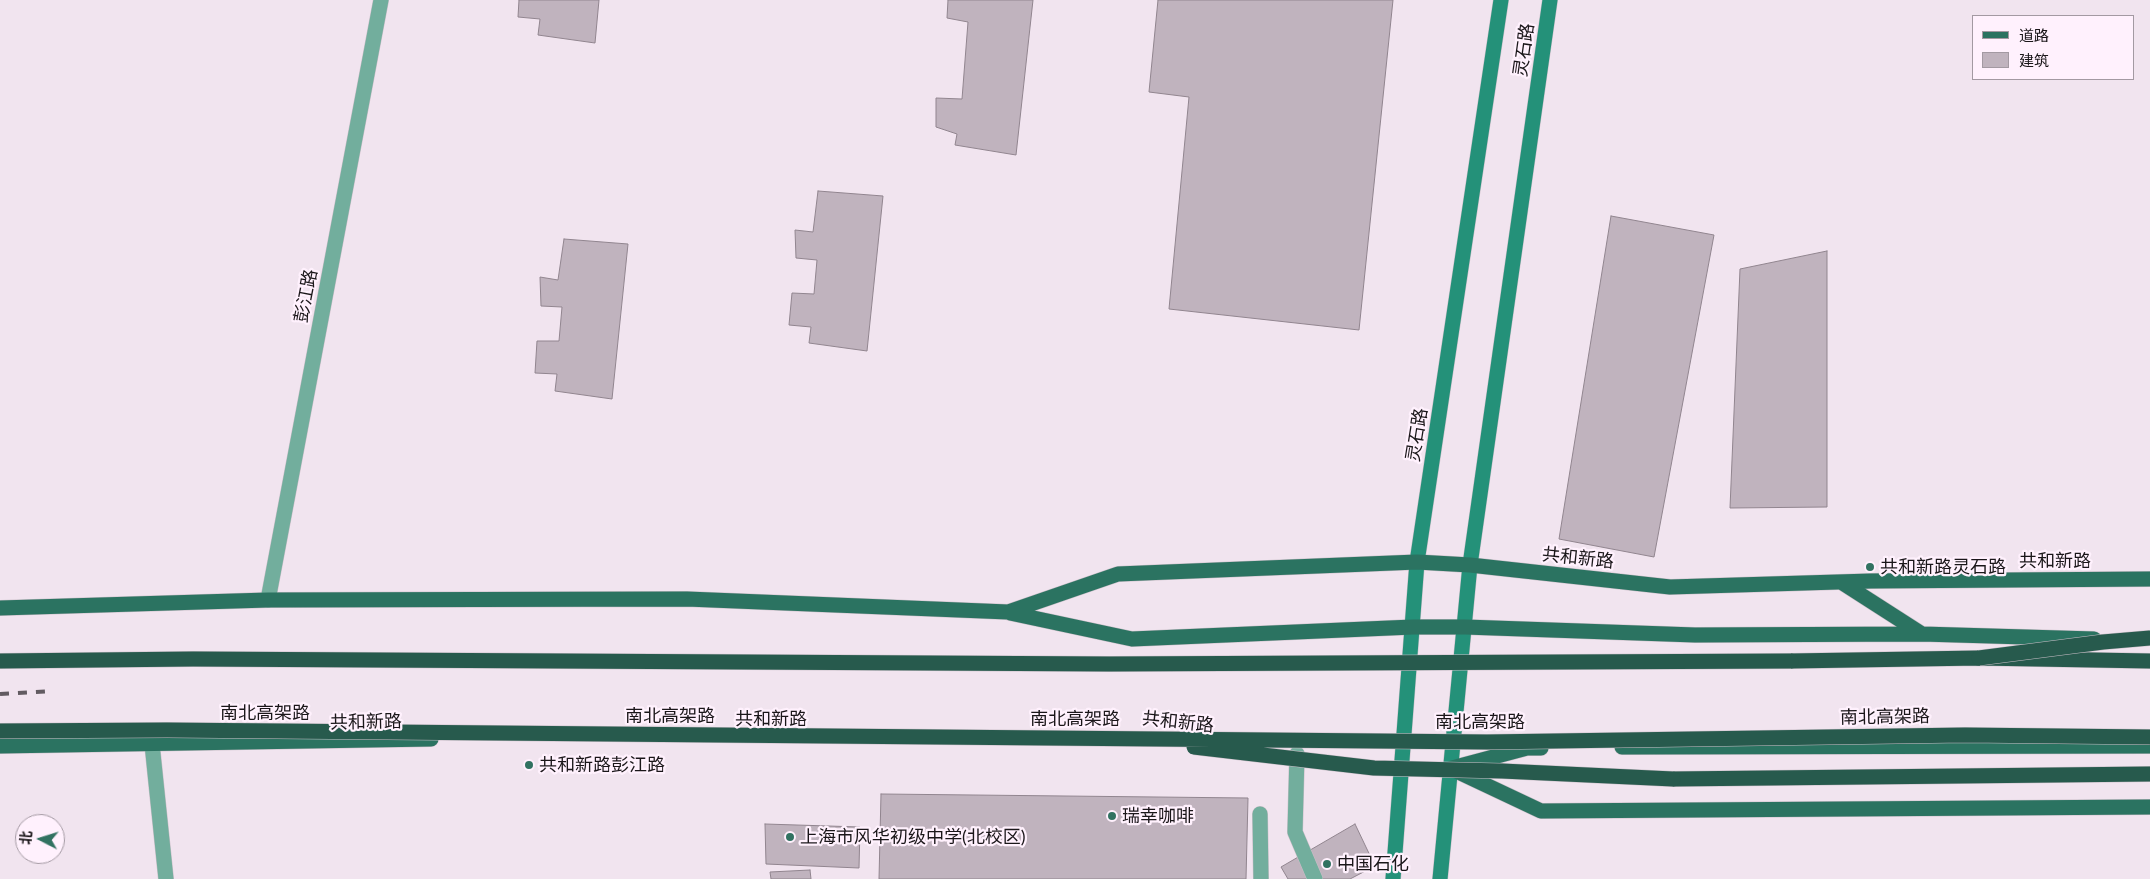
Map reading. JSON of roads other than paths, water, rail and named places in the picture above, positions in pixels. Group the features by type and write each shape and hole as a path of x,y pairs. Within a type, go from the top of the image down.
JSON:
{"highway":[{"path":"1979,658 2103,642 2150,639"},
{"path":"0,661 193,659 1149,664 1538,663 1979,658 2150,661"},
{"name":"南北高架路","path":"0,731 167,730 1487,742 1965,735 2150,737"},
{"path":"1114,738 1374,768 1502,771 1673,779 2150,774"}],"main road":[{"name":"灵石路","path":"1393,879 1417,562 1501,0"},
{"name":"灵石路","path":"1440,879 1470,565 1550,0"},
{"name":"共和新路","path":"1008,612 1118,574 1417,562 1470,565 1670,588 1841,582 2150,579"},
{"path":"1841,582 1922,634"},
{"name":"共和新路","path":"0,608 268,600 687,599 1008,612 1132,639 1413,627 1696,635 1922,634 2150,639"},
{"name":"共和新路","path":"0,746 531,738 1136,736 1402,766 1451,768 1527,748 2150,746"},
{"name":"共和新路","path":"1451,768 1541,811 2150,807"}],"street":[{"name":"彭江路","path":"268,600 381,0"},
{"path":"152,744 166,879"},
{"path":"1297,754 1295,832 1315,879"},
{"path":"1260,814 1261,879"}],"railway":[{"path":"0,661 50,658"},
{"path":"0,694 52,691"}],"place":[{"name":"共和新路灵石路","path":"1870,567"},
{"name":"共和新路彭江路","path":"529,765"},
{"name":"瑞幸咖啡","path":"1112,816"},
{"name":"上海市风华初级中学(北校区)","path":"790,837"},
{"name":"中国石化","path":"1327,864"}]}
